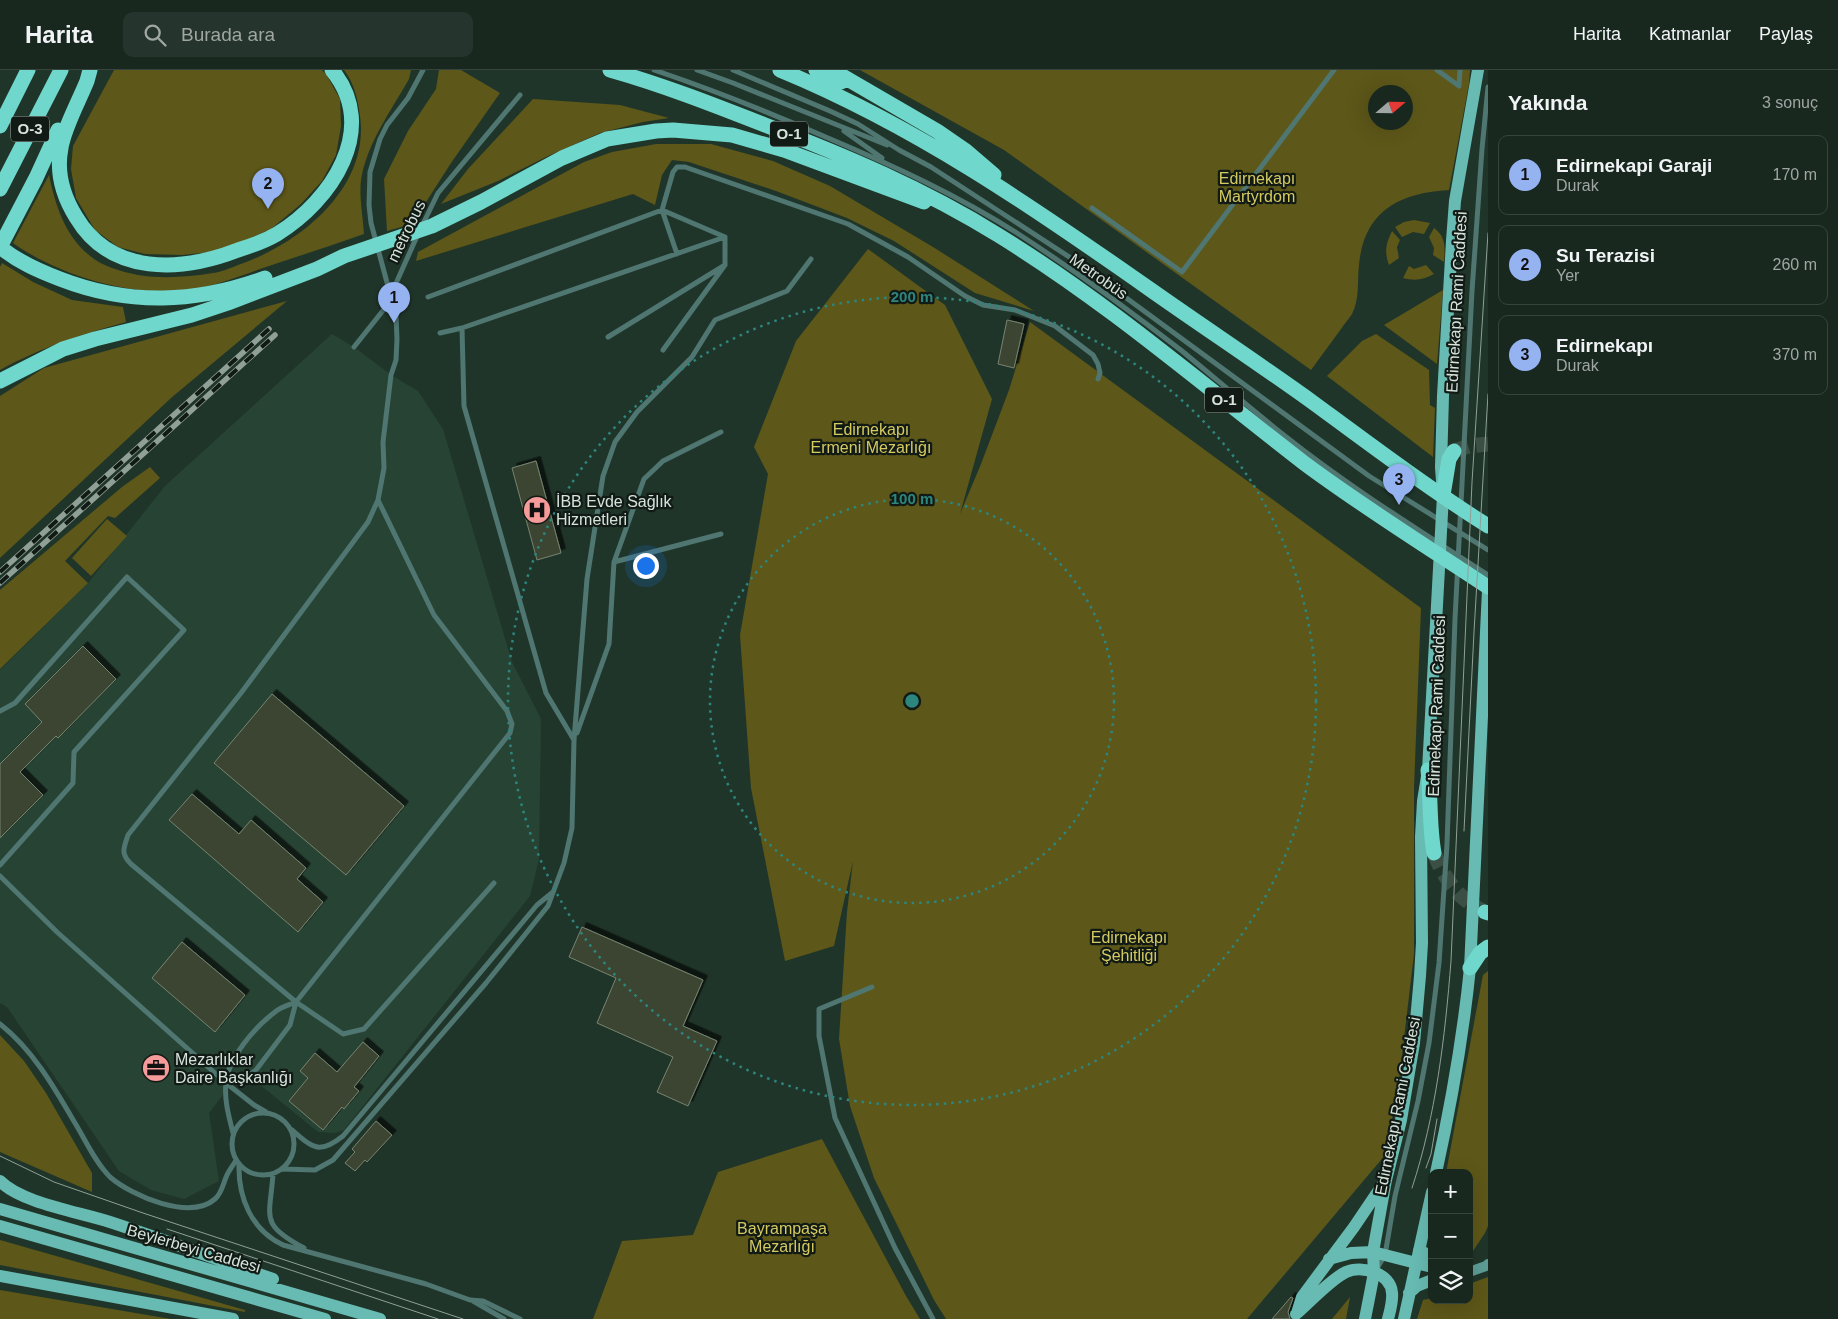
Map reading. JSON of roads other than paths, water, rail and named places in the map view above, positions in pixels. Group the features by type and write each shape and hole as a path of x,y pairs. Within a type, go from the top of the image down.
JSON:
{"highway":[{"name":"O-3","path":"0,126 28,70"},
{"name":"O-3","path":"0,189 61,70"},
{"path":"89,70 87,81 61,147 60,177 62,191 83,229 107,251 126,260 161,265 180,265 230,254 276,235 311,206 330,185 342,166 350,144 352,121 348,101 332,70"},
{"path":"89,70 0,247 19,261 39,272 100,293 162,299 188,298 221,292 317,261 344,256"},
{"name":"O-1","path":"610,70 686,94 840,154 882,172 962,213 1094,299 1306,464 1362,504 1488,588"},
{"path":"780,70 898,126 949,154 1010,193 1313,403 1445,499 1488,526"},
{"path":"816,70 892,105"},
{"path":"832,70 938,131 990,170 1010,193"},
{"path":"0,381 63,349 95,338 192,315 317,269 344,256 405,236 453,216 584,148 607,140 656,131 673,130 732,135 754,140 904,195 962,213"},
{"path":"1443,495 1449,459 1454,451"},
{"path":"1428,770 1431,837 1434,853"},
{"path":"1470,968 1480,953 1488,947"}],"main road":[{"path":"1365,1319 1379,1253 1386,1180 1401,1120 1414,1043 1420,976 1421,837 1423,801 1428,770 1443,495 1441,467 1442,396 1452,241 1459,175 1478,70"},
{"path":"1437,1169 1454,1086 1465,1018 1470,968 1488,588"},
{"path":"1294,1316 1302,1296 1354,1227 1386,1180"},
{"path":"0,1181 6,1188 22,1195 108,1221 244,1268 287,1284 316,1300"},
{"name":"Beylerbeyi Caddesi","path":"0,1209 380,1319"},
{"path":"1404,1319 1428,1210"},
{"name":"Beylerbeyi Caddesi","path":"0,1226 325,1319"},
{"path":"1330,1259 1351,1253 1428,1257"},
{"path":"1418,1256 1428,1263"},
{"path":"1294,1316 1338,1277 1358,1268 1387,1280 1391,1286 1393,1294 1388,1319"},
{"path":"0,1276 233,1319"},
{"path":"1409,1293 1417,1286 1428,1282"}],"street":[{"path":"1473,1270 1488,1264"}],"lane":[{"path":"423,70 408,98 387,125 370,172 369,205 371,223 396,316 396,360 391,375 383,442 384,468 378,500 368,522 241,693 128,835 123,849 124,858 131,864 296,1002 343,1034 364,1029 494,883"},
{"name":"Metrobüs","path":"654,70 782,117 897,167 949,192 1018,234 1103,292 1181,351 1342,480 1488,575"},
{"path":"697,70 760,93 899,150"},
{"name":"Metrobüs","path":"733,70 844,117 931,167 1080,264 1369,476 1488,550"},
{"path":"1092,208 1182,272 1334,70"},
{"path":"1437,70 1459,86 1460,70"},
{"name":"Edirnekapı Rami Caddesi","path":"1379,1253 1395,1196 1422,1082 1439,963 1447,844 1455,619 1477,217 1488,87"},
{"name":"metrobus","path":"354,347 385,308 438,193 520,95"},
{"path":"838,126 867,148 897,167"},
{"path":"676,254 677,250 662,210 673,172 677,167 685,167 848,224 908,257 965,296 983,305 1015,310 1055,326 1093,355 1100,373 1098,379"},
{"path":"428,297 662,210 725,237"},
{"path":"440,333 462,328 725,237"},
{"path":"663,350 724,265 725,237"},
{"path":"282,1169 315,1170 333,1160 486,983 548,906 564,863 572,828 574,740 587,579 603,476 615,442 637,412 692,357 715,320 787,291 811,259"},
{"path":"608,338 724,265"},
{"path":"462,328 464,406 546,693 574,740"},
{"path":"574,740 609,644 614,562 644,479 663,461 721,432"},
{"path":"226,1083 242,1080 256,1070 290,1025 296,1002 510,733 512,724 508,711 434,615 378,500"},
{"path":"614,562 721,534"},
{"path":"0,711 15,703 127,577 184,630 74,752 73,783 0,865"},
{"path":"0,876 57,932 226,1083 254,1105 286,1122 307,1143 318,1148 326,1148 343,1136 537,905 554,891"},
{"path":"872,987 819,1008 820,1036 825,1072 835,1118 896,1248 933,1319"},
{"path":"292,1130 294,1152 289,1162 282,1169 273,1174 263,1175 253,1174 244,1169 233,1153 233,1133 228,1113 226,1083 230,1066 242,1045 276,1011 296,1002"},
{"path":"0,1024 26,1049 42,1069 98,1162 111,1177 126,1187 146,1197 177,1208 189,1209 203,1206 218,1196 227,1174 238,1162"},
{"path":"233,1133 238,1124 246,1118 255,1113 266,1112"},
{"path":"238,1162 238,1178 246,1206 253,1220 271,1239 283,1245 426,1284 470,1300 504,1319"},
{"path":"273,1174 269,1213 272,1224 280,1234 308,1251"},
{"path":"470,1300 496,1306 520,1319"}],"tunnel":[{"path":"1454,451 1469,446 1488,444"},
{"path":"1434,853 1442,871 1453,887 1466,900 1483,911"}],"tram line":[{"path":"1412,1188 1427,1132 1438,1076 1451,961 1472,482 1488,233"},
{"path":"1464,831 1488,394"},
{"path":"1426,1168 1431,1154 1437,1119"},
{"path":"0,1156 54,1182 463,1319"},
{"path":"167,1229 438,1319"}],"railway":[{"path":"0,572 269,329"},
{"path":"0,583 275,335"}],"place":[{"name":"Su Terazisi","path":"268,209"},
{"name":"Edirnekapi Garaji","path":"394,323"},
{"name":"Edirnekapı","path":"1399,505"},
{"name":"İBB Evde Sağlık Hizmetleri","path":"537,510"},
{"name":"Mezarlıklar Daire Başkanlığı","path":"156,1068"}],"park label":[{"name":"Edirnekapı Martyrdom","path":"1257,187"},
{"name":"Edirnekapı Ermeni Mezarlığı","path":"871,438"},
{"name":"Edirnekapı Şehitliği","path":"1129,946"},
{"name":"Bayrampaşa Mezarlığı","path":"782,1237"}]}
